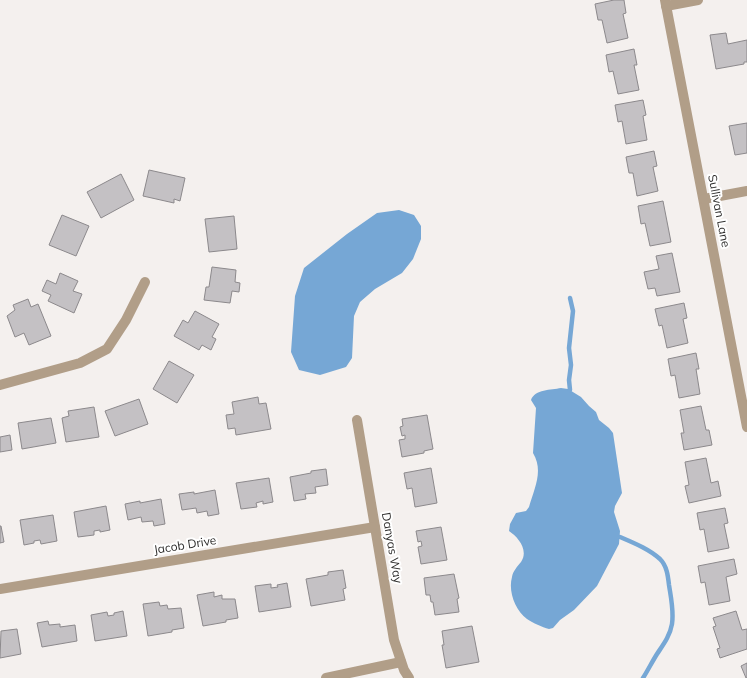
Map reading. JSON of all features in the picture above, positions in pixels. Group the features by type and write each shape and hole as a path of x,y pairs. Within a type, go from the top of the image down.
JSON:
{"street":[{"path":"665,3 698,0"},
{"name":"Sullivan Lane","path":"665,3 747,427"},
{"path":"704,199 747,191"},
{"path":"0,386 80,363 107,349 126,320 145,282"},
{"name":"Danyas Way","path":"357,420 394,640 401,662 409,678"},
{"name":"Jacob Drive","path":"0,589 375,527"},
{"path":"326,678 401,662"}],"water":[{"path":"399,210 414,215 421,226 421,239 413,259 402,273 375,289 360,302 354,316 352,358 346,367 320,375 299,370 291,352 295,296 304,268 347,234 377,213"},
{"path":"561,388 568,389 581,397 596,412 599,420 613,433 622,493 615,506 614,512 620,531 619,544 597,586 574,610 560,620 553,628 549,629 527,619 519,611 516,605 512,594 511,582 514,571 521,562 524,553 519,540 509,531 510,524 516,513 526,511 529,507 537,480 538,466 533,453 536,408 531,400 533,396 540,392"}],"building":[{"path":"614,0 624,0 626,13 623,14 628,38 607,43 602,20 598,20 595,4"},
{"path":"726,33 728,44 747,40 747,62 744,62 744,64 716,69 710,35"},
{"path":"634,49 637,65 634,65 639,90 618,94 613,71 609,72 606,55"},
{"path":"643,100 646,115 643,116 647,140 626,144 622,121 618,122 615,105"},
{"path":"747,123 747,153 735,155 729,126"},
{"path":"654,151 657,166 653,167 658,191 637,196 633,173 629,173 626,157"},
{"path":"149,170 185,178 180,201 174,199 174,203 143,196"},
{"path":"121,174 134,200 101,218 87,192"},
{"path":"663,201 671,242 650,246 645,223 641,224 638,206"},
{"path":"62,215 89,226 76,256 49,245"},
{"path":"234,216 237,249 209,252 205,219"},
{"path":"672,253 680,292 657,296 655,288 648,289 644,272 659,269 656,256"},
{"path":"212,267 236,270 235,282 240,283 239,292 232,291 230,303 204,300 206,287 209,287"},
{"path":"60,273 78,281 73,291 82,294 74,313 48,301 51,295 42,291 47,280 56,284"},
{"path":"28,299 31,307 38,304 51,336 29,345 24,333 15,337 7,316 15,310 13,305"},
{"path":"684,303 687,318 683,319 688,343 667,348 662,325 659,326 655,309"},
{"path":"195,311 219,324 212,337 216,339 211,350 202,345 199,350 174,336 183,320 188,323"},
{"path":"696,353 699,369 696,369 700,394 679,398 675,375 671,376 668,359"},
{"path":"169,361 194,375 177,403 153,389"},
{"path":"258,397 259,404 266,403 271,429 236,435 235,428 228,429 226,415 234,414 232,402"},
{"path":"139,399 148,424 115,436 105,411"},
{"path":"701,406 706,430 709,430 712,445 684,450 681,433 684,433 680,410"},
{"path":"94,407 99,437 66,442 62,418 69,416 68,411"},
{"path":"427,415 433,449 424,451 424,453 402,457 399,440 405,439 405,435 402,436 400,427 403,426 402,419"},
{"path":"51,418 56,443 22,449 18,423"},
{"path":"10,435 12,450 0,452 0,437"},
{"path":"706,458 711,483 718,481 721,496 689,503 685,486 689,485 685,462"},
{"path":"431,468 437,503 415,507 412,488 407,489 404,473"},
{"path":"326,469 328,485 315,487 316,493 305,494 306,499 294,501 290,477 311,473 311,471"},
{"path":"269,478 273,502 263,504 263,501 256,503 257,507 241,509 236,483"},
{"path":"215,490 219,514 208,516 207,511 197,513 196,508 182,510 179,494 194,492 194,494"},
{"path":"161,499 165,524 154,526 153,521 142,522 141,517 128,520 125,504"},
{"path":"106,506 110,530 100,532 100,530 94,531 94,535 78,537 74,512"},
{"path":"725,508 728,523 724,524 729,548 708,552 704,529 700,530 697,513"},
{"path":"53,515 57,541 41,544 40,540 24,545 20,520"},
{"path":"0,526 4,542 0,543"},
{"path":"441,527 447,560 421,564 418,547 422,546 421,541 418,542 416,531"},
{"path":"734,559 737,574 726,577 730,601 709,605 705,582 701,583 698,566"},
{"path":"343,570 346,588 343,589 345,600 311,606 306,579 328,575 328,572"},
{"path":"454,574 459,598 457,599 459,612 435,615 433,602 431,602 430,595 426,595 424,578"},
{"path":"287,583 291,607 259,612 255,586 271,584 271,588"},
{"path":"214,592 214,597 222,595 222,599 235,599 238,618 226,620 226,622 203,626 197,595"},
{"path":"159,602 160,606 167,605 168,609 181,608 184,628 172,630 172,632 148,636 143,604"},
{"path":"123,611 127,636 95,641 91,615 107,612 108,616"},
{"path":"736,611 742,630 747,629 747,649 720,658 717,649 720,648 713,627 716,626 713,618"},
{"path":"48,621 49,625 60,624 60,627 75,625 77,641 42,647 37,623"},
{"path":"472,626 479,662 446,668 442,645 444,645 442,631"},
{"path":"17,629 21,654 0,658 1,631"},
{"path":"747,663 747,678 746,678 741,666"}],"waterway":[{"path":"570,298 573,311 569,348 571,365 569,380 570,390"},
{"path":"620,537 656,555 666,568 668,578 673,619 671,628 666,640 643,678"}]}
